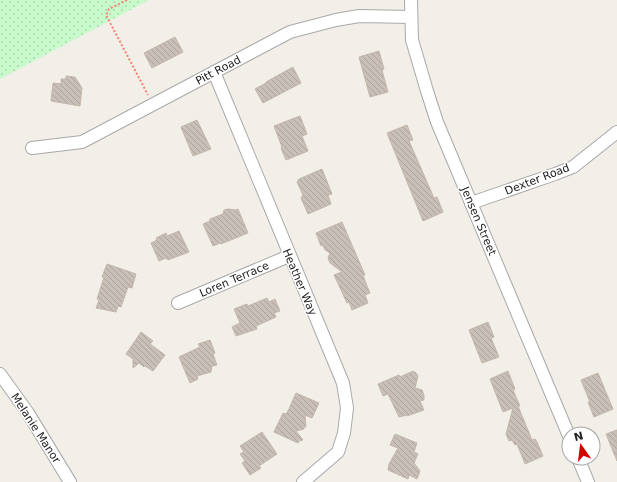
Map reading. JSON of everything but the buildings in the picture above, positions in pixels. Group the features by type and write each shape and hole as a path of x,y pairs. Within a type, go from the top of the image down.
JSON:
{"street":[{"name":"Jensen Street","path":"411,0 412,40 426,91 565,426"},
{"name":"Pitt Road","path":"32,148 82,142 290,32 336,20 360,16 411,17"},
{"name":"Heather Way","path":"214,72 289,256 343,383 347,408 344,433 338,452 303,482"},
{"name":"Dexter Road","path":"472,203 573,167 617,132"},
{"name":"Loren Terrace","path":"178,303 289,256"},
{"name":"Melanie Manor","path":"0,374 28,413 70,482"},
{"path":"581,466 588,482"}],"path":[{"path":"127,0 109,9 106,15 153,105"}],"green space":[{"path":"0,0 149,0 0,79"}]}
